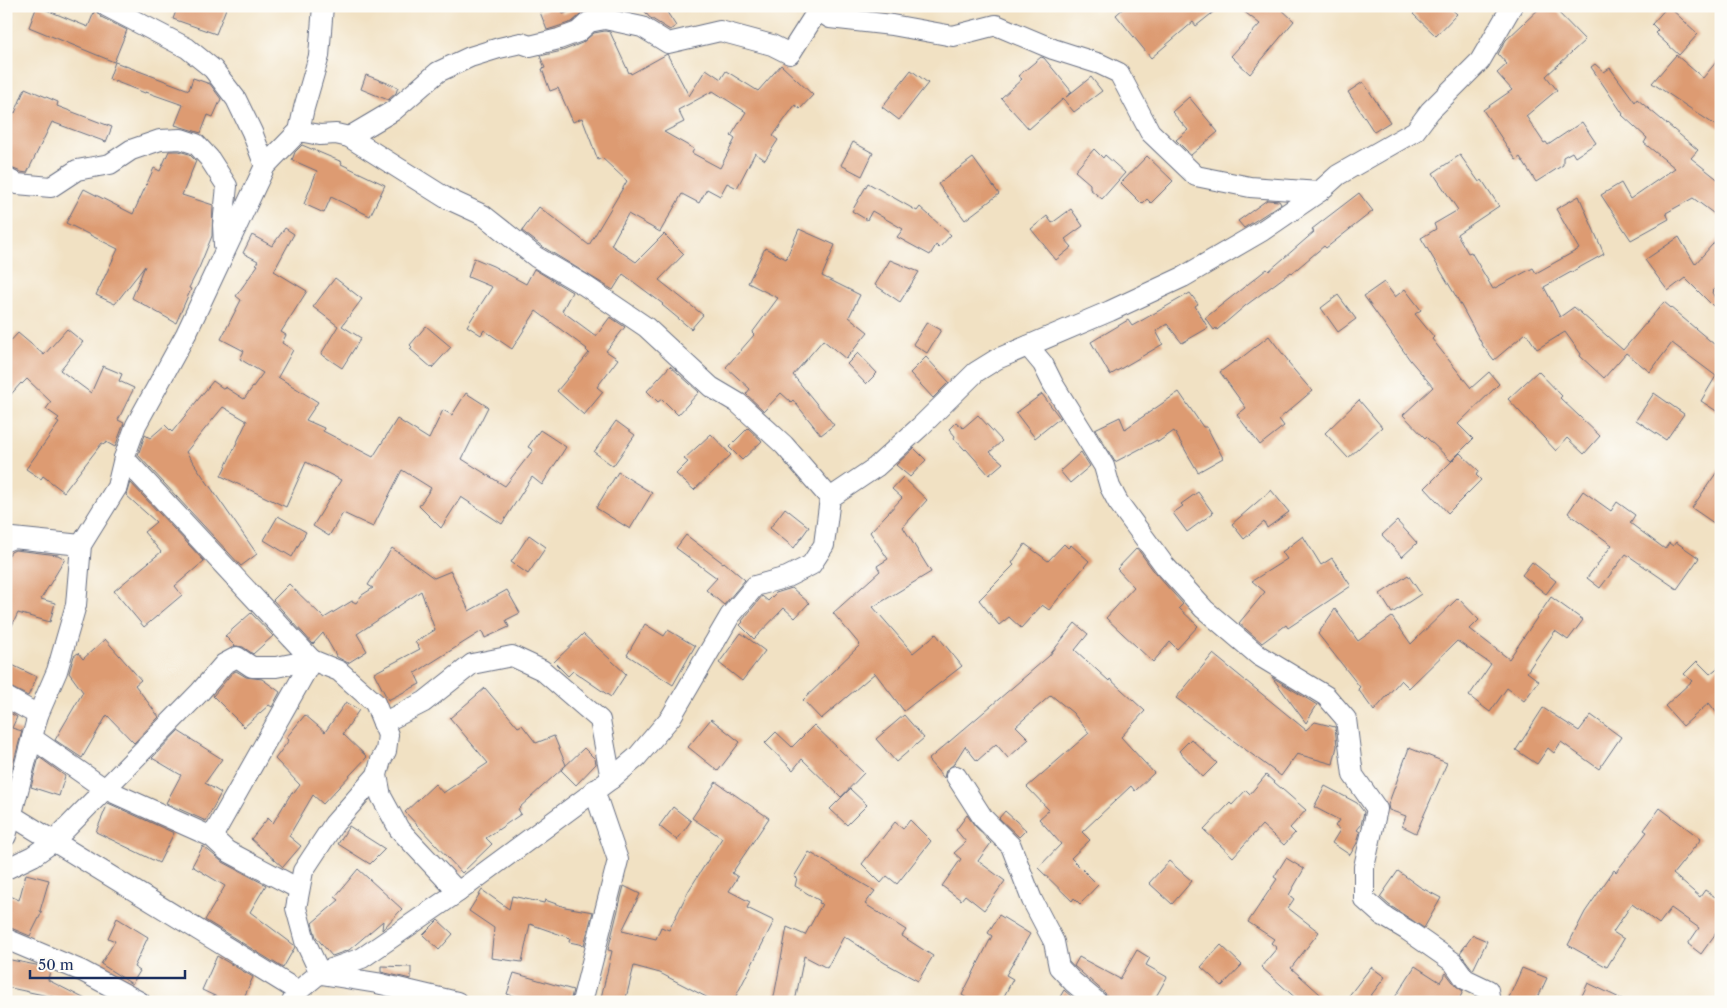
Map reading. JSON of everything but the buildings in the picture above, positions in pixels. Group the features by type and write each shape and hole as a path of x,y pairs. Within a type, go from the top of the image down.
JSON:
{"street":[{"path":"106,6 187,48 213,69 236,99 252,132 265,166"},
{"path":"6,836 8,814 38,714 57,671 76,605 81,545 117,487 124,458 136,425 186,334 265,166 299,130 319,56 323,6"},
{"path":"830,498 876,467 976,372 997,359 1110,311 1183,277 1262,231 1319,192 1338,175 1416,131 1430,111 1480,61 1512,6"},
{"path":"349,137 393,111 438,72 470,57 521,43 530,46 559,39 578,32 589,22 605,19 642,27 668,43 720,31 772,45 790,54 818,10 830,18 892,24 952,36 996,25 1053,50 1100,64 1119,73 1150,132 1196,176 1250,187 1319,192"},
{"path":"8,814 54,841 295,996 320,973 362,958 458,892 603,785 637,757 672,717 730,616 755,586 786,577 811,565 824,544 830,498 784,445 738,403 711,388 646,327 584,285 536,257 483,215 446,198 349,137 336,134 320,135 299,130"},
{"path":"6,178 17,184 51,187 76,170 110,164 131,150 160,140 181,139 196,144 209,158 226,186 223,225 224,250"},
{"path":"1028,346 1043,364 1104,466 1110,487 1118,502 1165,566 1204,610 1258,656 1326,696 1346,719 1353,775 1377,810 1364,867 1364,899 1382,915 1454,962 1465,979 1488,990 1490,1002"},
{"path":"124,458 312,660 339,671 375,703 388,735 386,751 377,775 334,824 303,871 296,908 305,941 320,973"},
{"path":"6,541 13,538 81,545"},
{"path":"383,723 424,702 472,664 512,656 542,670 600,720 603,785 618,860 582,1002"},
{"path":"6,869 33,856 54,841 200,692 224,664 237,657 252,667 276,667 312,660"},
{"path":"212,837 312,660"},
{"path":"6,697 38,714"},
{"path":"32,738 105,789 212,837 227,851 300,889"},
{"path":"377,775 380,796 399,828 458,892"},
{"path":"956,776 983,818 1011,846 1032,900 1054,942 1059,967 1073,982 1097,1002"},
{"path":"6,939 82,971 140,1002"},
{"path":"320,973 377,983 456,1002"}]}
